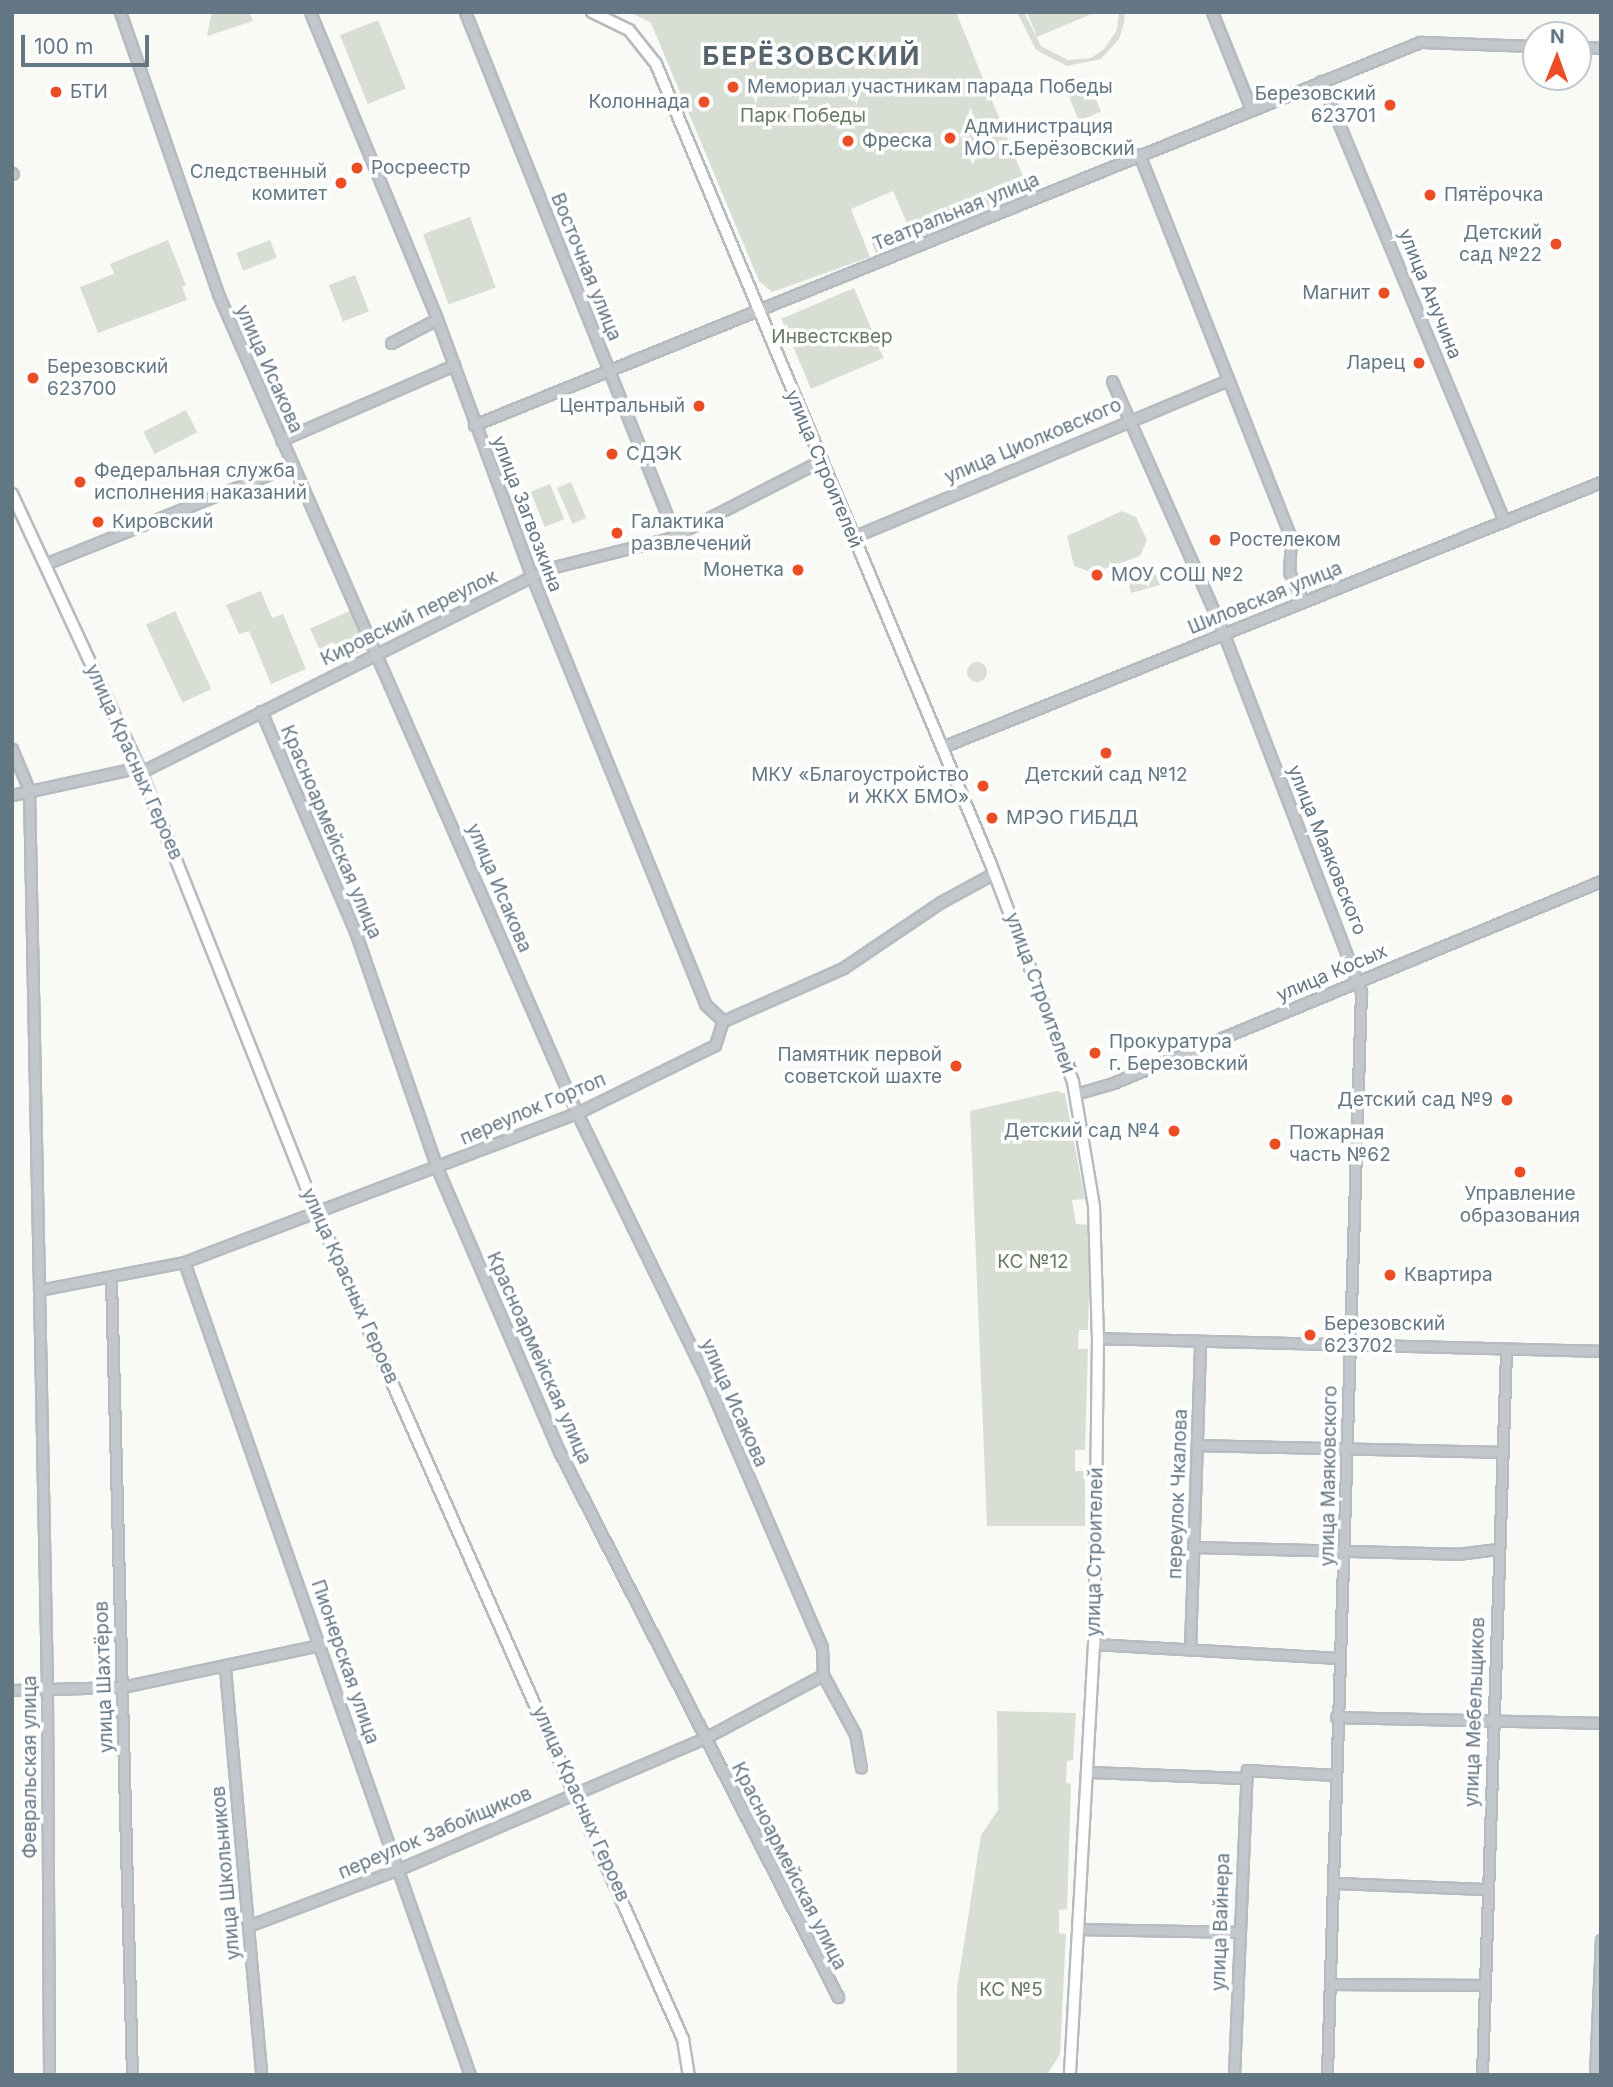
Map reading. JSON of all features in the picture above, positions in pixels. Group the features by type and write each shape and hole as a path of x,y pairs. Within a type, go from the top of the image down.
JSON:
{"main road":[{"name":"улица Строителей","path":"592,12 629,30 656,64 994,873 1075,1094 1094,1206 1098,1338 1094,1644 1082,1929 1070,2075"},
{"name":"улица Красных Героев","path":"12,494 141,772 316,1211 684,2039 689,2075"}],"street":[{"name":"улица Исакова","path":"120,12 218,294 378,653 577,1113 711,1391 822,1647 823,1675 855,1734 862,1767"},
{"name":"улица Загвозкина","path":"310,12 437,318 474,425 532,577 705,1004 723,1021"},
{"name":"Восточная улица","path":"465,12 676,535"},
{"path":"1212,12 1251,109"},
{"name":"Театральная улица","path":"474,425 1420,42 1522,46"},
{"name":"улица Анучина","path":"1321,81 1504,521"},
{"path":"1139,154 1291,537 1289,572 1303,601"},
{"path":"391,343 437,318"},
{"path":"281,440 454,365"},
{"name":"улица Циолковского","path":"853,537 1228,380"},
{"name":"улица Маяковского","path":"1111,381 1223,632 1359,981 1348,1450 1334,1775 1335,1883 1327,2075"},
{"name":"Кировский переулок","path":"12,795 131,769 141,772 532,577 676,535 820,461"},
{"path":"44,564 293,465"},
{"name":"Шиловская улица","path":"942,747 1601,482"},
{"name":"Красноармейская улица","path":"261,711 356,934 437,1168 560,1453 703,1739 838,1997"},
{"name":"Февральская улица","path":"12,749 29,790 47,1690 49,2075"},
{"path":"723,1021 843,968 941,902 994,873"},
{"name":"улица Косых","path":"1075,1094 1113,1083 1601,881"},
{"name":"переулок Гортоп","path":"39,1290 111,1279 184,1262 577,1113 715,1045 723,1021"},
{"name":"Пионерская улица","path":"184,1262 470,2075"},
{"name":"улица Шахтёров","path":"111,1279 132,2075"},
{"path":"1098,1338 1601,1351"},
{"name":"переулок Чкалова","path":"1190,1649 1200,1341"},
{"name":"улица Мебельщиков","path":"1482,2075 1486,1889 1506,1350"},
{"path":"1196,1445 1501,1452"},
{"path":"1195,1548 1457,1554 1498,1549"},
{"path":"1094,1644 1339,1657"},
{"path":"12,1690 122,1687 225,1668 320,1645"},
{"name":"улица Школьников","path":"225,1668 261,2075"},
{"name":"переулок Забойщиков","path":"248,1926 399,1869 703,1739 823,1675"},
{"path":"1336,1717 1601,1723"},
{"path":"1088,1772 1334,1775"},
{"name":"улица Вайнера","path":"1234,2075 1237,1932 1246,1774"},
{"path":"1335,1883 1486,1889"},
{"path":"1082,1929 1237,1932"},
{"path":"1595,2075 1601,1940"},
{"path":"1331,1984 1484,1985"}],"green space":[{"path":"212,12 249,12 253,21 207,36"},
{"name":"Парк Победы","path":"629,12 956,12 1030,194 914,239 893,191 851,209 870,257 772,292 759,281 651,23"},
{"path":"1017,12 1024,12 1041,46 1068,60 1091,58 1104,49 1117,30 1119,12 1125,12 1119,39 1101,59 1067,66 1036,50"},
{"path":"1027,12 1096,12 1037,37"},
{"path":"378,20 406,89 368,104 340,35"},
{"path":"1089,82 1101,112 1079,121 1067,91"},
{"path":"470,217 496,287 449,305 423,234"},
{"path":"893,229 902,231 906,241 876,253 872,243"},
{"path":"168,240 186,285 182,287 187,300 98,333 80,287 114,274 110,264"},
{"path":"270,240 277,258 243,271 236,253"},
{"path":"355,275 369,311 343,321 329,285"},
{"name":"Инвестсквер","path":"854,288 884,358 811,389 781,319"},
{"path":"186,410 197,432 155,454 143,432"},
{"path":"571,482 586,518 572,524 557,488"},
{"path":"550,484 564,519 545,527 531,492"},
{"path":"1122,511 1136,517 1147,540 1140,556 1093,573 1074,566 1067,536"},
{"path":"1153,569 1160,585 1131,593 1128,579"},
{"path":"261,591 272,618 283,614 306,669 271,684 249,631 239,634 226,605"},
{"path":"354,609 371,647 327,667 310,629"},
{"path":"175,611 211,689 182,702 146,625"},
{"path":"973,662 981,662 987,672 981,682 973,682 967,676 967,668"},
{"name":"КС №12","path":"1057,1091 1065,1094 1085,1199 1072,1200 1076,1224 1091,1225 1088,1330 1079,1330 1078,1349 1088,1349 1085,1450 1075,1450 1075,1471 1085,1471 1085,1526 987,1526 970,1111"},
{"name":"КС №5","path":"997,1711 1076,1713 1073,1760 1067,1761 1066,1783 1071,1784 1067,1909 1059,1910 1059,1933 1066,1934 1060,2054 1047,2075 957,2075 957,1988 981,1835 998,1810"}],"place":[{"name":"Мемориал участникам парада Победы","path":"733,87"},
{"name":"БТИ","path":"56,92"},
{"name":"Колоннада","path":"704,102"},
{"name":"Березовский 623701","path":"1390,105"},
{"name":"Администрация МО г.Берёзовский","path":"950,138"},
{"name":"Фреска","path":"848,141"},
{"name":"Росреестр","path":"357,168"},
{"name":"Следственный комитет","path":"341,183"},
{"name":"Пятёрочка","path":"1430,195"},
{"name":"Детский сад №22","path":"1556,244"},
{"name":"Магнит","path":"1384,293"},
{"name":"Ларец","path":"1419,363"},
{"name":"Березовский 623700","path":"33,378"},
{"name":"Центральный","path":"699,406"},
{"name":"СДЭК","path":"612,454"},
{"name":"Федеральная служба исполнения наказаний","path":"80,482"},
{"name":"Кировский","path":"98,522"},
{"name":"Галактика развлечений","path":"617,533"},
{"name":"Ростелеком","path":"1215,540"},
{"name":"Монетка","path":"798,570"},
{"name":"МОУ СОШ №2","path":"1097,575"},
{"name":"Детский сад №12","path":"1106,753"},
{"name":"МКУ «Благоустройство и ЖКХ БМО»","path":"983,786"},
{"name":"МРЭО ГИБДД","path":"992,818"},
{"name":"Прокуратура г. Березовский","path":"1095,1053"},
{"name":"Памятник первой советской шахте","path":"956,1066"},
{"name":"Детский сад №9","path":"1507,1100"},
{"name":"Детский сад №4","path":"1174,1131"},
{"name":"Пожарная часть №62","path":"1275,1144"},
{"name":"Управление образования","path":"1520,1172"},
{"name":"Квартира","path":"1390,1275"},
{"name":"Березовский 623702","path":"1310,1335"}],"district":[{"name":"БЕРЁЗОВСКИЙ","path":"812,56"}]}
